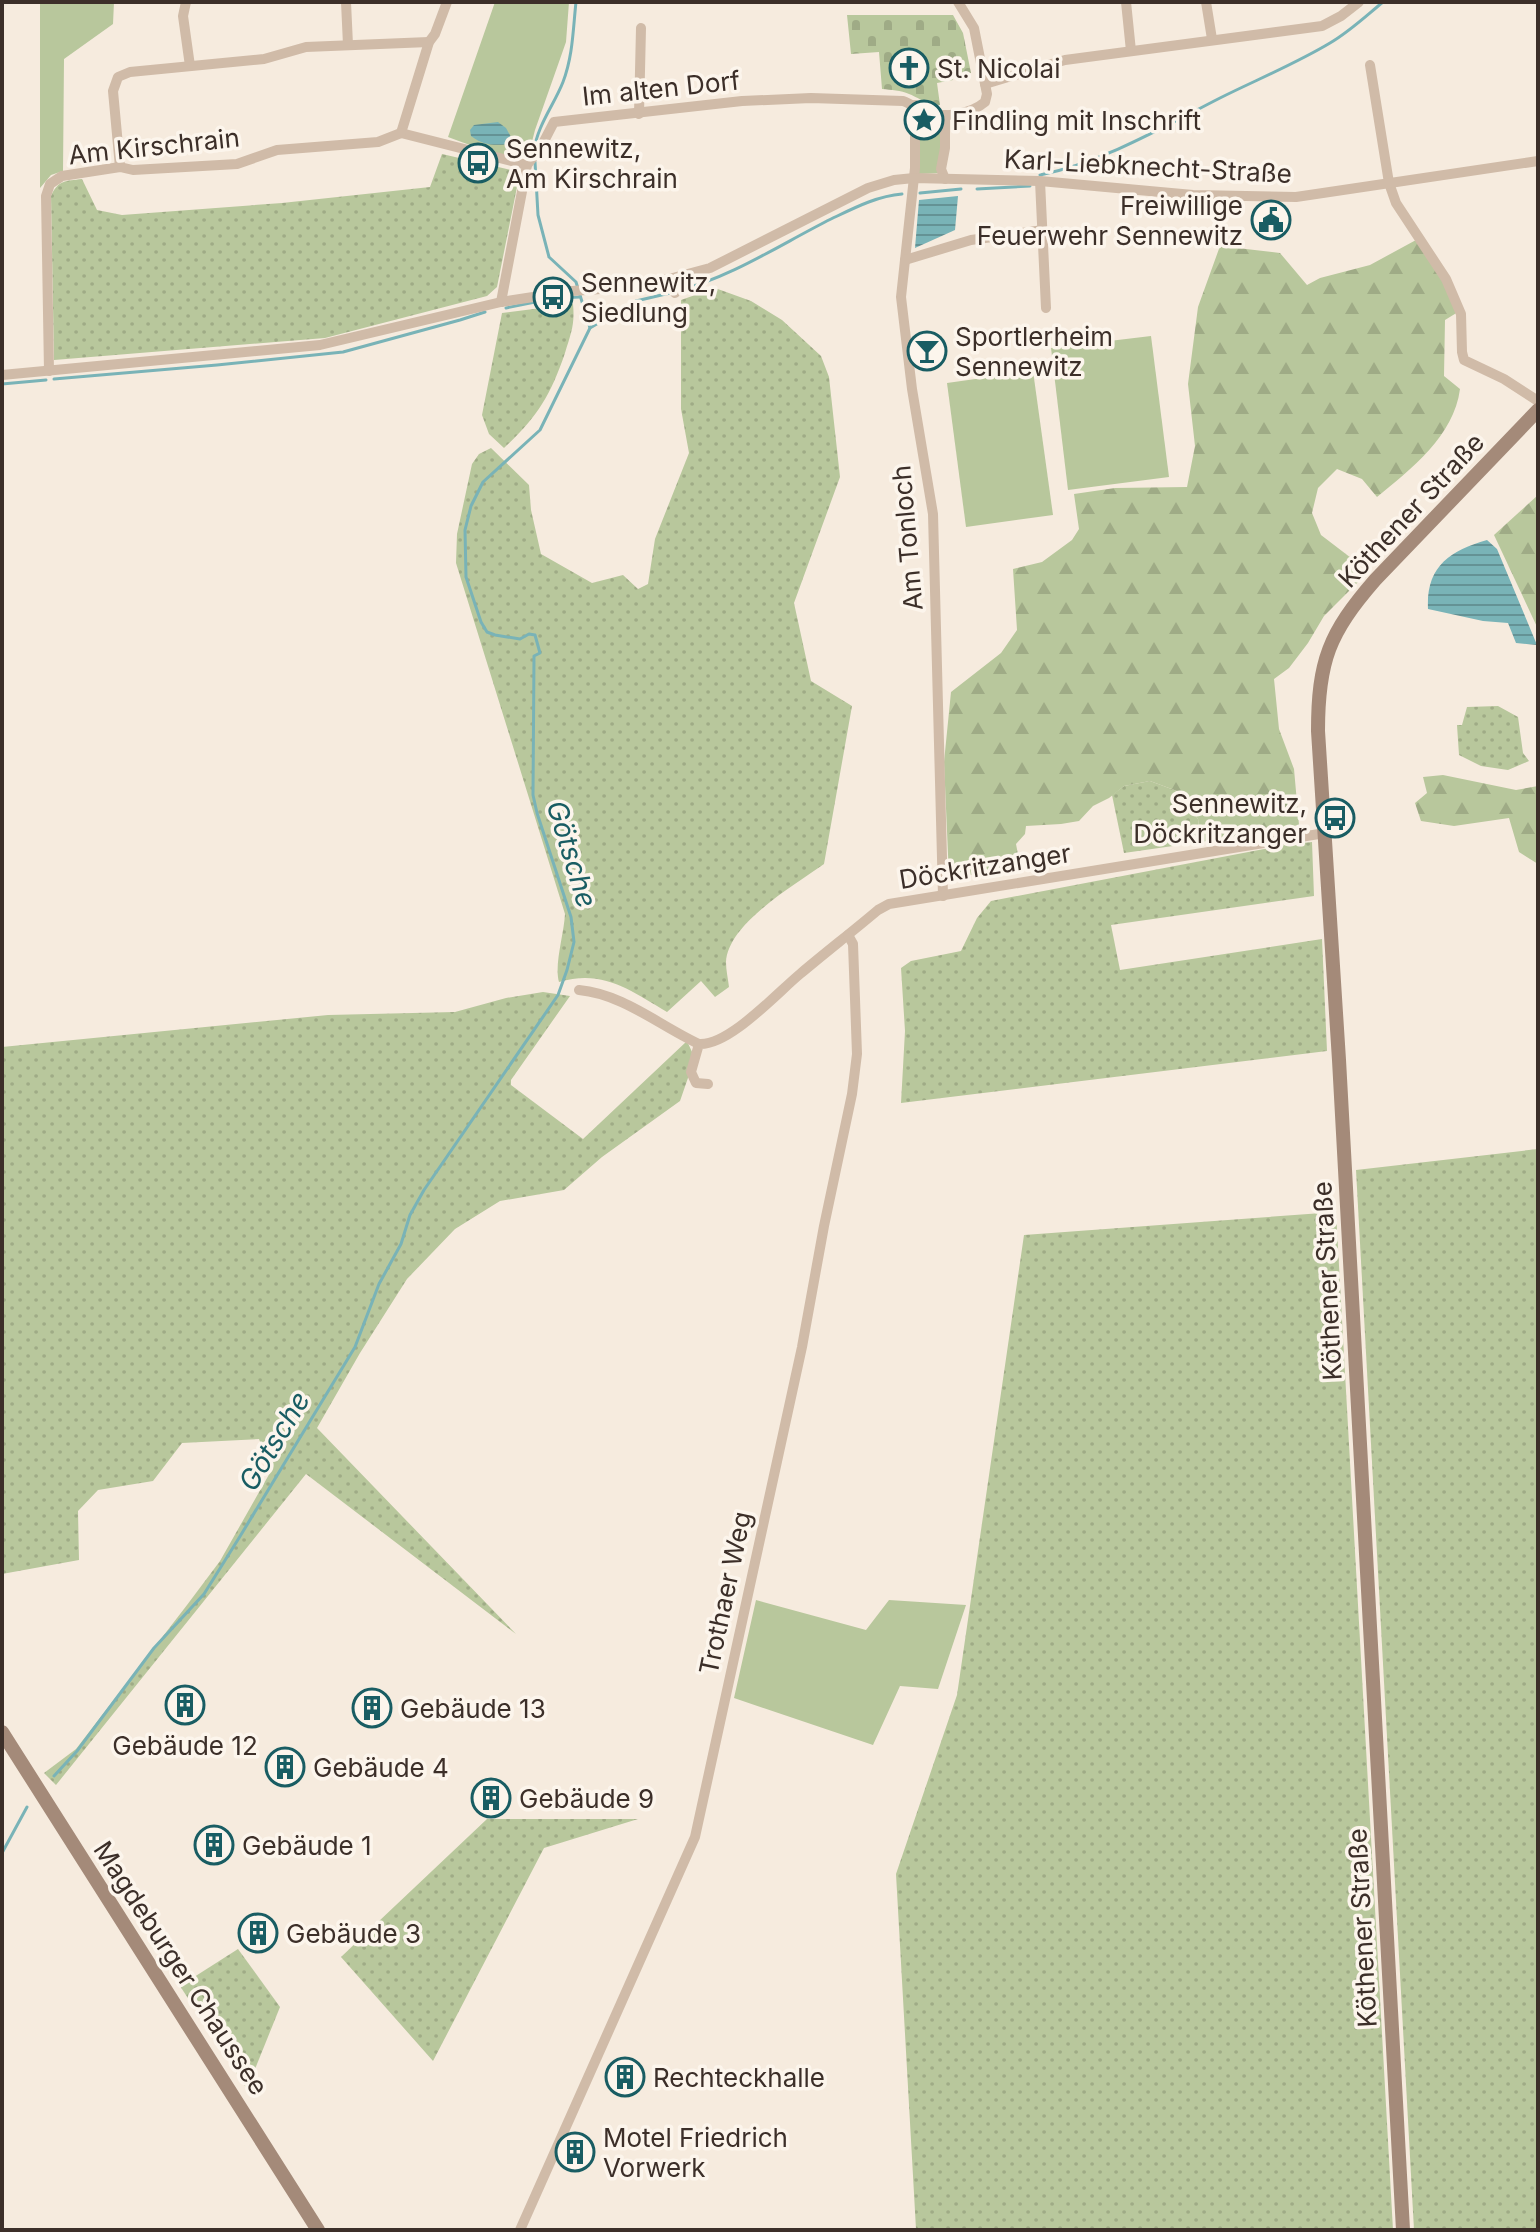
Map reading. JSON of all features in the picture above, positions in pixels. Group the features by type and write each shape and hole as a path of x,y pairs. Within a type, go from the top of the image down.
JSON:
{"main road":[{"name":"Köthener Straße","path":"1403,2230 1318,695 1322,670 1335,634 1355,604 1538,410"},
{"name":"Magdeburger Chaussee","path":"2,1732 318,2230"}],"street":[{"path":"186,2 183,16 190,66"},
{"path":"333,2 346,3 348,45"},
{"path":"447,2 429,42 401,133 527,165"},
{"path":"945,179 941,169 945,148 945,115 977,109 985,102 985,84 974,28 958,2"},
{"path":"1126,2 1131,51"},
{"path":"1206,2 1212,39"},
{"path":"985,84 1065,60 1322,26 1359,2"},
{"path":"639,114 641,28"},
{"path":"120,167 113,91 118,77 130,72 264,59 306,47 429,42"},
{"path":"1370,65 1389,183 1396,203 1446,279 1461,314 1464,360 1504,379 1538,401"},
{"name":"Im alten Dorf","path":"501,302 527,165 554,122 718,103 811,98 903,101 928,114 945,115"},
{"name":"Am Tonloch","path":"915,105 914,178 901,297 912,389 933,514 943,896"},
{"name":"Am Kirschrain","path":"49,371 46,196 50,184 62,176 120,167 133,170 237,164 277,150 378,142 401,133"},
{"name":"Karl-Liebknecht-Straße","path":"914,178 1040,181 1243,198 1296,197 1538,161"},
{"path":"2,375 320,345 501,302 572,291 672,285 868,188 914,178"},
{"path":"1040,181 1046,308"},
{"path":"905,260 971,240 1043,230"},
{"name":"Döckritzanger","path":"699,1044 709,1045 742,1025 797,976 889,904 1325,833"},
{"name":"Trothaer Weg","path":"520,2230 695,1837 802,1347 852,1094 857,1054 853,944 848,935"},
{"path":"579,990 596,991 619,1001 699,1044 691,1072 696,1083 708,1084"}],"green space":[{"path":"40,2 114,2 113,24 64,59 63,171 51,175 40,188"},
{"path":"495,2 569,2 566,42 528,157 477,148 448,137"},
{"path":"847,15 953,15 963,33 971,73 953,74 953,80 937,83 940,105 927,103 903,92 882,89 879,52 851,54"},
{"path":"918,118 940,118 941,173 919,174"},
{"path":"442,154 520,172 497,287 487,296 325,338 54,360 51,196 63,182 82,179 97,210 122,215 282,203 430,187"},
{"path":"1416,240 1441,278 1458,312 1445,320 1444,376 1460,389 1456,406 1440,436 1417,463 1377,497 1362,479 1337,469 1318,488 1312,513 1321,535 1355,561 1365,575 1324,616 1289,668 1274,679 1279,729 1294,769 1299,825 1201,842 1198,819 1177,791 1150,781 1124,786 1093,806 1079,821 1026,826 1025,834 1016,844 1021,870 949,877 944,762 951,692 1001,653 1017,630 1013,569 1042,562 1072,540 1079,529 1074,494 1115,488 1187,487 1195,446 1188,384 1198,307 1220,246 1280,253 1307,285 1320,278 1370,265"},
{"path":"715,288 751,301 782,320 821,356 829,377 840,477 794,603 811,681 852,706 824,864 765,906 738,933 726,962 729,987 715,997 701,981 667,1012 628,989 603,980 589,978 559,982 558,958 565,914 456,563 457,534 472,464 479,454 491,448 529,485 541,554 592,583 623,575 638,589 648,584 655,539 689,453 681,409 681,300"},
{"path":"573,304 571,334 554,382 534,416 504,448 489,434 482,415 502,313"},
{"path":"1151,336 1169,477 1068,490 1051,348"},
{"path":"1033,371 1053,515 966,527 947,383"},
{"path":"1538,495 1538,629 1494,535"},
{"path":"1498,706 1518,717 1523,753 1529,761 1508,770 1481,766 1459,755 1457,725 1462,725 1467,707"},
{"path":"1443,775 1516,790 1538,786 1538,864 1519,852 1509,818 1454,826 1421,821 1415,803 1427,793 1423,777"},
{"path":"1150,781 1177,791 1198,819 1201,842 1124,853 1112,795 1124,786"},
{"path":"1312,842 1314,896 1111,925 1120,970 1322,939 1327,1051 901,1103 905,1031 901,968 911,961 961,951 977,918 991,901"},
{"path":"543,992 570,996 511,1080 511,1085 583,1139 687,1041 692,1052 689,1075 680,1101 602,1157 564,1190 500,1201 455,1229 407,1279 317,1428 516,1634 306,1474 56,1785 44,1773 76,1749 187,1605 220,1561 271,1471 259,1439 182,1443 153,1481 98,1490 78,1511 79,1560 2,1574 2,1047 328,1015 455,1012"},
{"path":"1538,1149 1538,2230 1414,2230 1356,1170"},
{"path":"1336,1212 1393,2230 914,2230 896,1874 957,1695 1024,1235"},
{"path":"756,1600 866,1630 889,1600 966,1605 938,1689 900,1686 873,1745 734,1698"},
{"path":"487,1819 638,1819 544,1848 433,2061 341,1957"},
{"path":"238,1949 280,2007 247,2089 180,1986"}],"water":[{"path":"498,122 511,137 508,144 489,144 471,136 470,130 474,125"},
{"path":"958,196 955,230 915,248 919,200"},
{"path":"1487,540 1497,549 1537,645 1516,643 1508,623 1428,609 1431,582 1442,563 1461,550"}],"waterway":[{"name":"Götsche","path":"534,151 566,72 576,2"},
{"path":"1040,175 1110,153 1317,51 1383,2"},
{"name":"Götsche","path":"54,1776 77,1751 154,1648 204,1594 355,1347 379,1284 401,1244 410,1215 424,1190 558,995 567,970 574,942 571,917 533,795 534,656 540,653 535,635 529,634 520,639 487,632 466,577 465,530 471,506 483,482 540,430 590,328 576,282 549,257 538,215 535,162"},
{"path":"977,189 1030,186"},
{"path":"920,193 961,189"},
{"path":"677,291 737,269 857,207 902,194"},
{"path":"590,328 636,301 670,293"},
{"path":"557,298 580,297"},
{"path":"506,308 545,300"},
{"path":"54,379 343,352 485,312"},
{"path":"2,384 46,380"},
{"name":"Götsche","path":"2,1853 27,1807"}],"place":[{"name":"St. Nicolai","path":"909,68"},
{"name":"Findling mit Inschrift","path":"924,120"},
{"name":"Sennewitz, Am Kirschrain","path":"478,163"},
{"name":"Freiwillige Feuerwehr Sennewitz","path":"1271,220"},
{"name":"Sennewitz, Siedlung","path":"553,297"},
{"name":"Sportlerheim Sennewitz","path":"927,351"},
{"name":"Sennewitz, Döckritzanger","path":"1335,818"},
{"name":"Gebäude 12","path":"185,1705"},
{"name":"Gebäude 13","path":"372,1708"},
{"name":"Gebäude 4","path":"285,1767"},
{"name":"Gebäude 9","path":"491,1798"},
{"name":"Gebäude 1","path":"214,1845"},
{"name":"Gebäude 3","path":"258,1933"},
{"name":"Rechteckhalle","path":"625,2077"},
{"name":"Motel Friedrich Vorwerk","path":"575,2152"}]}
